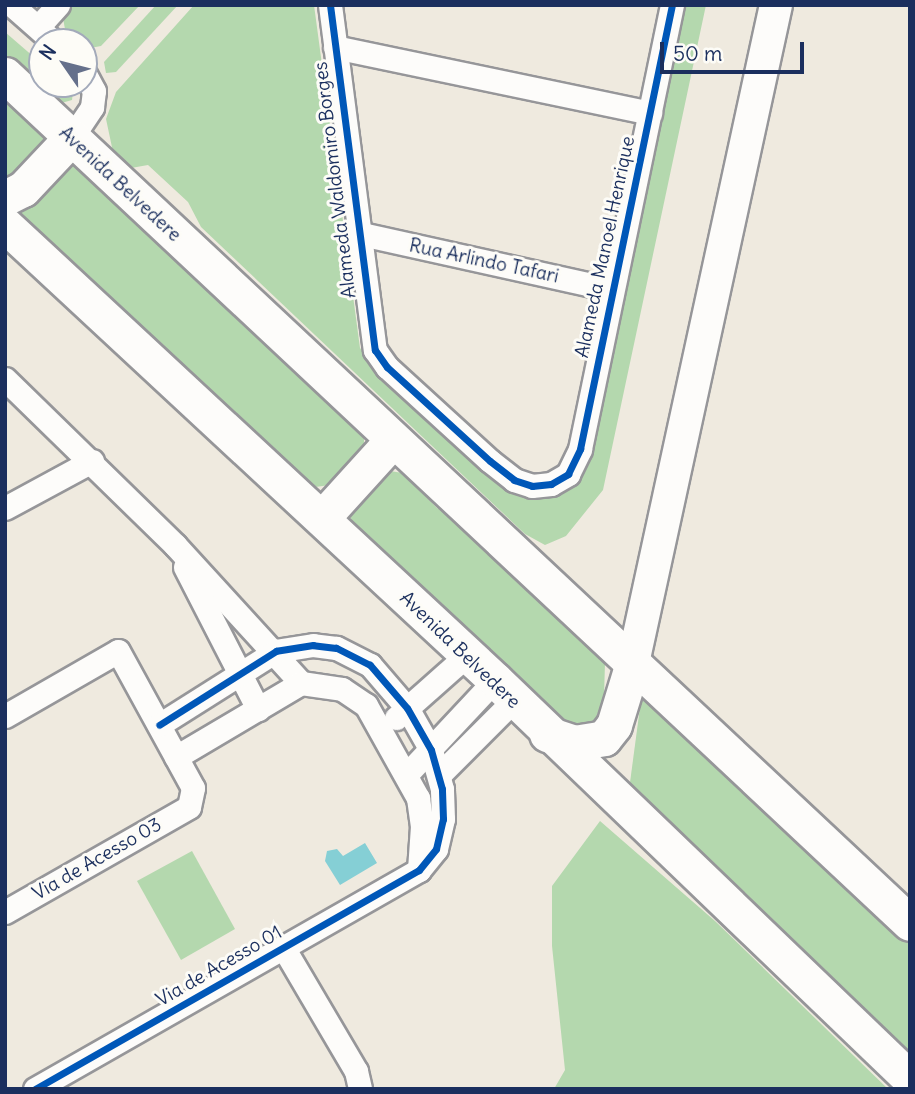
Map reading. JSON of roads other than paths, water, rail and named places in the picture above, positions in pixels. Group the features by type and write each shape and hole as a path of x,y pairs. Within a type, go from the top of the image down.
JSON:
{"main road":[{"name":"Avenida Belvedere","path":"5,75 391,442 633,663 910,923"},
{"path":"5,198 23,189 72,137"},
{"name":"Avenida Belvedere","path":"5,225 322,518 910,1079"},
{"path":"322,518 391,442"},
{"path":"547,734 574,743 604,738 614,725 633,663"}],"street":[{"path":"12,5 38,28"},
{"path":"49,28 58,5"},
{"name":"Alameda Waldomiro Borges","path":"330,5 357,233 375,350 387,368 514,480 532,486 551,484"},
{"name":"Alameda Manoel Henrique","path":"551,484 568,474 580,449 610,289 672,5"},
{"path":"633,663 776,5"},
{"path":"335,47 650,113"},
{"path":"72,137 92,107 93,98"},
{"name":"Rua Arlindo Tafari","path":"357,233 610,289"},
{"path":"5,379 92,461 175,545 276,651 301,683"},
{"path":"5,508 92,461"},
{"path":"175,545 239,677 258,709"},
{"path":"586,620 617,622 632,610 652,567"},
{"path":"159,725 239,677 276,651 313,645 336,648 370,665 407,708 431,750 440,774 443,819 436,849 419,870"},
{"path":"5,716 118,651 176,757 301,683 342,689 366,705 418,798 422,826 419,870"},
{"path":"382,730 467,655"},
{"path":"406,775 431,750 504,690"},
{"path":"440,774 504,690"},
{"name":"Via de Acesso 03","path":"5,912 189,807 193,788 176,757"},
{"name":"Via de Acesso 01","path":"35,1089 419,870"},
{"path":"283,947 356,1071 360,1089"}],"water":[{"path":"365,843 377,863 340,885 325,861 327,851 337,849 343,856"}]}
